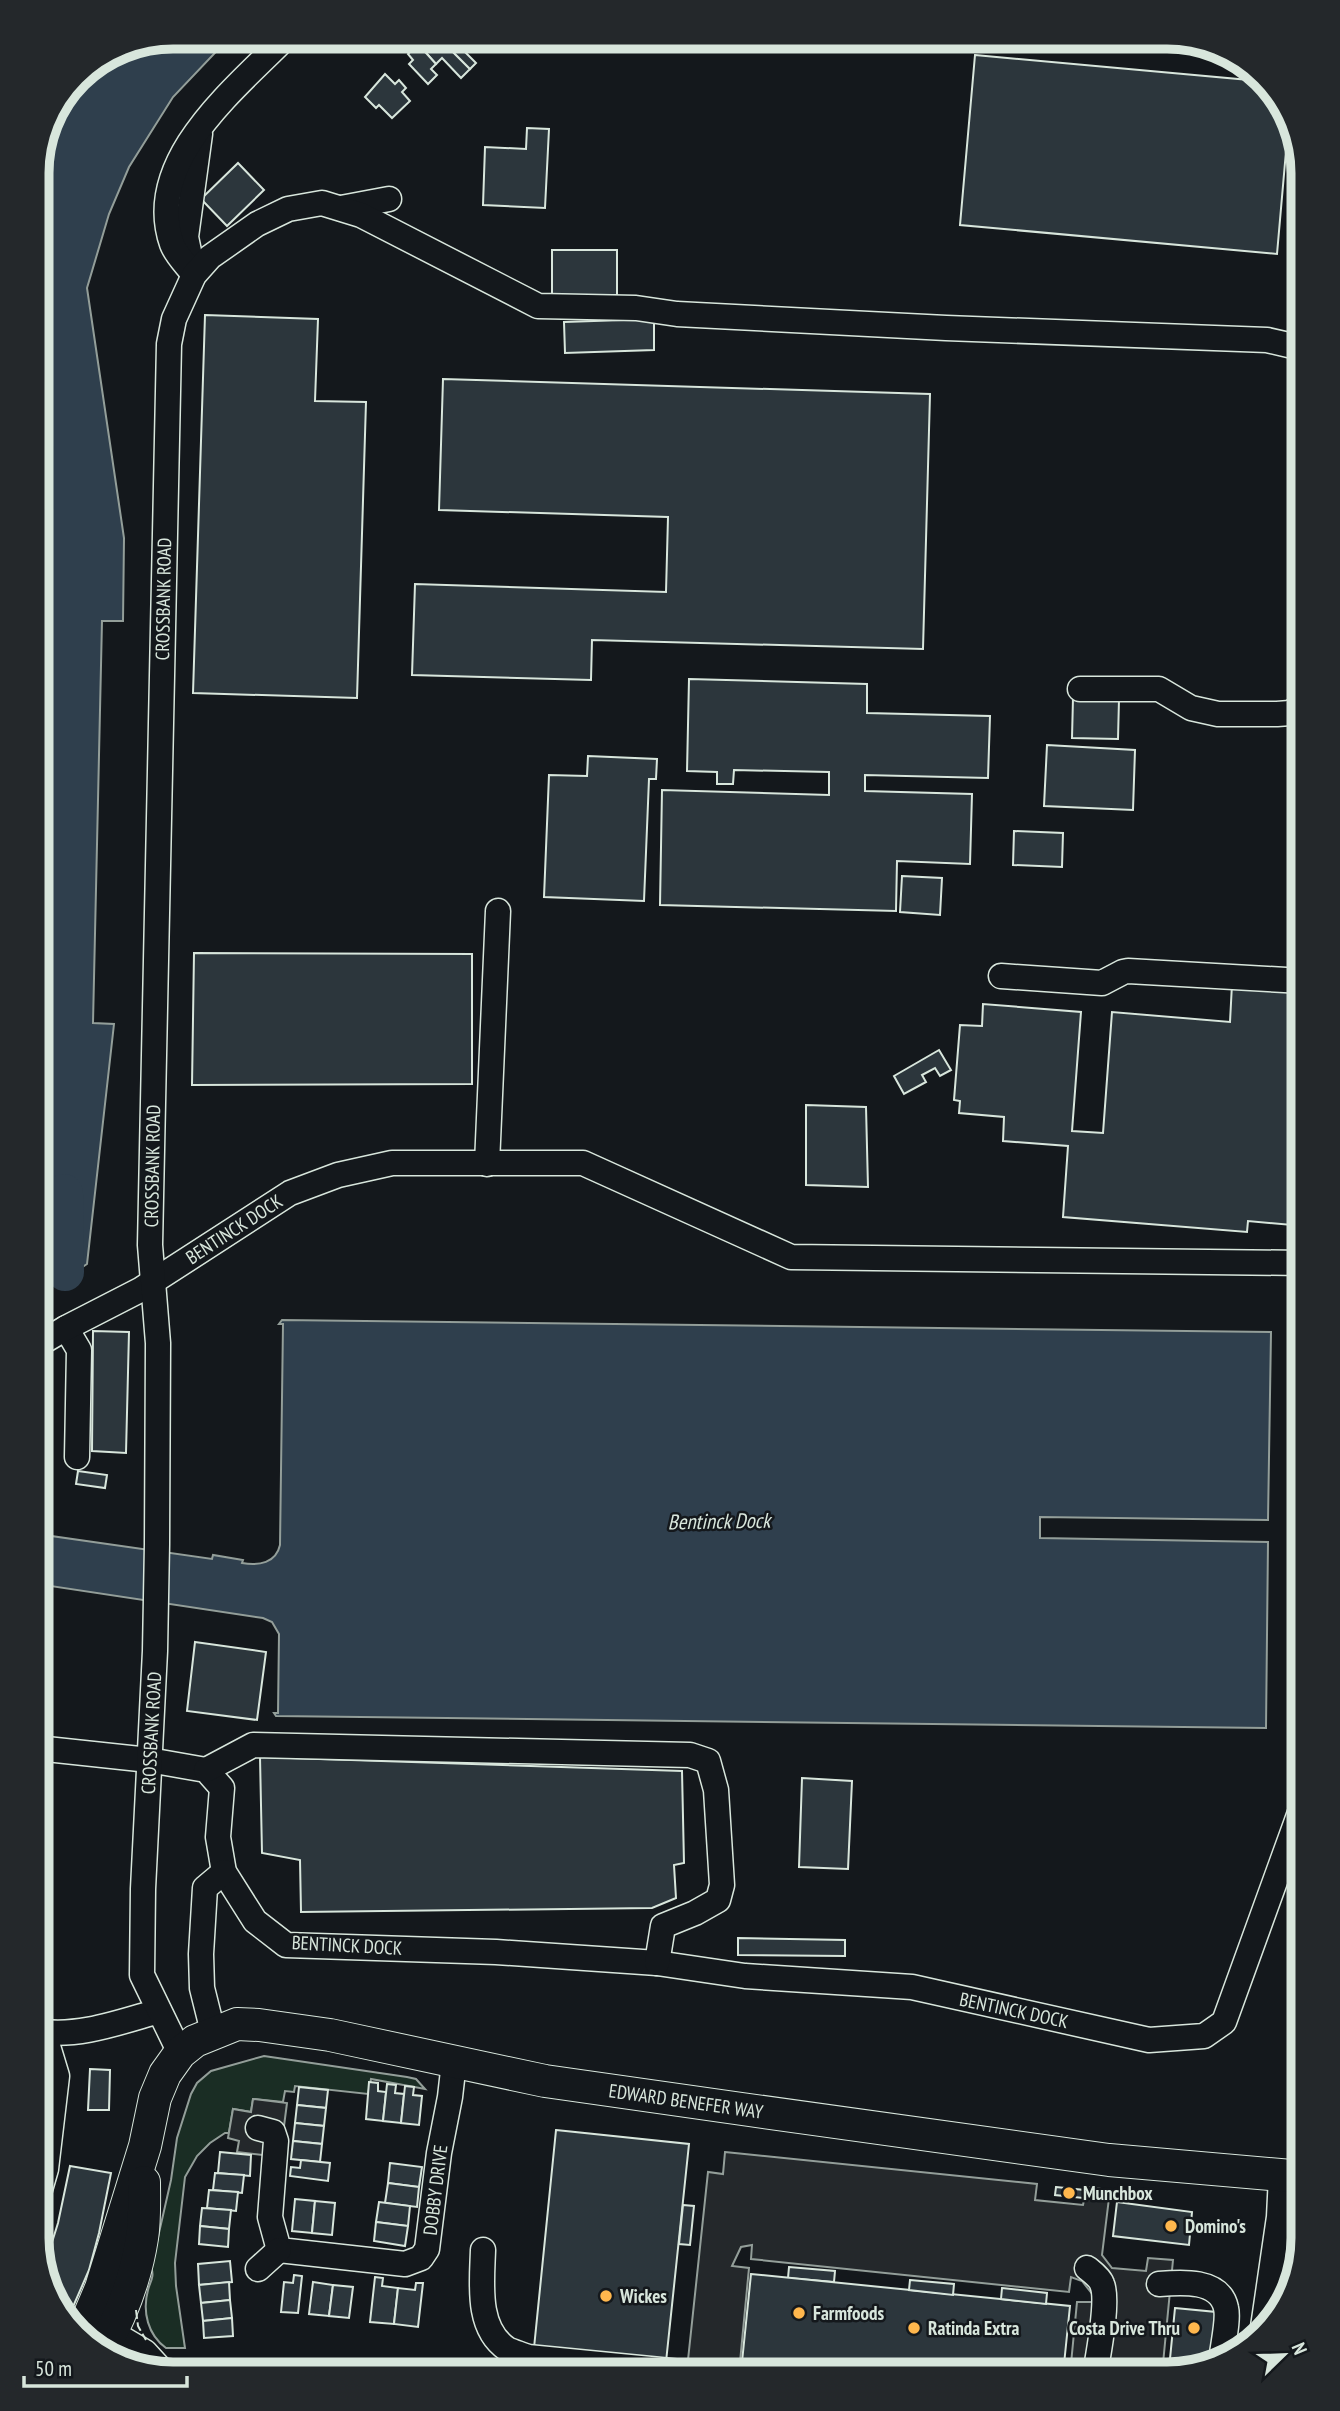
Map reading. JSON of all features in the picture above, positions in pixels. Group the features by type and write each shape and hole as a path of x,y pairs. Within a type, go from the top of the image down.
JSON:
{"main road":[{"name":"EDWARD BENEFER WAY","path":"96,2334 101,2288 145,2146 155,2098 165,2074 180,2053 195,2041 237,2024 330,2035 545,2081 1109,2160 1291,2177"}],"street":[{"path":"194,275 173,245 167,218 167,192 175,166 214,110 274,49"},
{"path":"341,208 389,199"},
{"name":"CROSSBANK ROAD","path":"180,2053 142,1975 157,1544 158,1343 150,1245 169,344 174,319 194,275 210,257 232,240 288,209 322,203 341,208"},
{"path":"341,208 361,215 538,306 636,308 677,314 946,328 1267,340 1291,346"},
{"path":"1080,689 1158,689 1191,708 1218,714 1291,712"},
{"path":"487,1164 498,911"},
{"path":"1001,976 1102,983 1128,971 1291,980"},
{"name":"BENTINCK DOCK","path":"49,1338 153,1282 290,1193 338,1175 391,1163 583,1163 791,1257 1291,1263"},
{"path":"66,1328 79,1350 77,1457"},
{"path":"49,1749 149,1760 206,1770 253,1745 690,1755 708,1761 716,1790 722,1885 718,1900 663,1926 657,1963"},
{"name":"BENTINCK DOCK","path":"206,1770 222,1788 218,1837 225,1872 255,1921 286,1945 496,1952 657,1963 745,1976 912,1987 1149,2040 1204,2036 1224,2022 1291,1837"},
{"path":"213,2032 202,1988 205,1888 225,1872"},
{"path":"49,2032 65,2033 111,2025 159,2011"},
{"path":"49,2054 57,2076 49,2144"},
{"name":"DOBBY DRIVE","path":"279,2250 405,2264 421,2258 427,2249 454,2062"},
{"path":"258,2128 273,2132 276,2141 270,2217 279,2250 258,2269"},
{"path":"1265,2313 1279,2217 1291,2180"},
{"path":"483,2250 482,2295 493,2336 508,2350 528,2357 577,2362"},
{"path":"1087,2268 1102,2284 1104,2296 1097,2362"},
{"path":"1159,2284 1200,2284 1222,2298 1227,2309 1223,2349"},
{"path":"96,2334 145,2353 152,2360"}],"green space":[{"path":"264,2056 407,2077 416,2079 425,2089 371,2079 368,2094 295,2086 294,2092 285,2091 283,2102 253,2099 251,2112 233,2109 229,2133 210,2143 197,2156 185,2177 175,2263 185,2348 166,2348 151,2330 146,2315 146,2298 177,2138 191,2094 197,2083 211,2071"}],"shaded area":[{"path":"253,2099 287,2103 280,2157 237,2152 239,2141 228,2138 233,2109 251,2112"},
{"path":"725,2152 1037,2184 1035,2200 1083,2205 1087,2187 1110,2190 1102,2255 1112,2268 1146,2271 1148,2258 1173,2260 1163,2362 1071,2362 1077,2302 1092,2302 1093,2295 1082,2281 1071,2277 1069,2292 751,2259 752,2245 741,2247 732,2266 749,2268 740,2362 688,2360 708,2172 723,2174"}],"water":[{"path":"219,49 173,97 129,167 109,214 87,288 124,538 123,621 102,621 93,1023 114,1024 87,1264 75,1272 49,1202 49,165 58,126 70,104 85,85 111,66 149,51"},
{"name":"Bentinck Dock","path":"282,1320 1271,1332 1268,1520 1040,1517 1040,1538 1268,1542 1266,1728 276,1716 274,1713 278,1713 279,1634 272,1622 263,1618 49,1586 49,1536 212,1559 213,1555 243,1560 242,1563 248,1564 266,1562 275,1556 280,1545 283,1324 279,1324"}],"building":[{"path":"413,49 422,49 436,64 431,69 437,75 428,84 409,64 413,60 408,54"},
{"path":"422,49 450,49 470,69 461,78 442,58 436,64"},
{"path":"450,49 462,49 476,63 470,69"},
{"path":"975,55 1249,80 1270,104 1287,142 1277,254 960,225"},
{"path":"385,74 395,84 399,80 406,88 402,92 410,101 392,118 379,105 376,108 365,97"},
{"path":"527,128 549,129 545,208 483,205 485,147 526,149"},
{"path":"238,163 264,190 227,226 201,199"},
{"path":"552,250 617,250 617,295 552,295"},
{"path":"205,315 318,319 315,401 366,402 357,698 193,693"},
{"path":"654,319 654,350 565,353 564,322"},
{"path":"443,379 930,394 923,649 592,640 591,680 412,675 415,584 666,592 668,517 439,510"},
{"path":"689,679 867,684 867,713 990,716 988,778 865,775 865,791 972,794 970,864 897,861 896,911 660,905 662,790 829,795 829,772 734,770 733,784 717,784 717,772 687,771"},
{"path":"1073,698 1119,699 1118,739 1072,738"},
{"path":"1047,745 1135,750 1133,810 1044,806"},
{"path":"588,756 657,759 656,779 649,779 644,901 544,897 549,775 587,776"},
{"path":"1014,831 1063,833 1062,867 1013,865"},
{"path":"902,876 942,878 940,915 900,912"},
{"path":"194,953 472,954 472,1084 192,1085"},
{"path":"1232,984 1291,989 1291,1225 1248,1221 1247,1232 1063,1217 1068,1146 1003,1141 1004,1117 959,1113 960,1101 954,1100 960,1025 982,1026 983,1004 1081,1012 1072,1131 1103,1133 1112,1012 1230,1022"},
{"path":"939,1050 951,1070 940,1076 935,1068 922,1075 926,1082 904,1094 894,1076"},
{"path":"806,1105 866,1107 868,1187 806,1185"},
{"path":"93,1331 129,1332 126,1453 92,1451"},
{"path":"78,1471 107,1475 105,1488 76,1484"},
{"path":"195,1642 266,1652 257,1720 187,1711"},
{"path":"260,1757 682,1771 684,1863 674,1865 676,1898 652,1908 301,1912 300,1860 262,1853"},
{"path":"802,1778 852,1781 848,1869 799,1867"},
{"path":"738,1938 845,1940 845,1956 738,1955"},
{"path":"90,2069 110,2070 109,2110 88,2110"},
{"path":"369,2082 378,2083 378,2091 386,2092 383,2121 366,2119"},
{"path":"387,2084 396,2085 395,2093 404,2094 401,2123 383,2121"},
{"path":"405,2086 414,2087 413,2095 422,2096 419,2125 401,2123"},
{"path":"299,2087 328,2090 326,2108 297,2105"},
{"path":"297,2105 326,2108 324,2126 295,2123"},
{"path":"295,2123 324,2126 322,2144 293,2141"},
{"name":"Wickes","path":"556,2130 689,2144 666,2362 534,2348"},
{"path":"293,2141 322,2144 320,2162 291,2159"},
{"path":"220,2152 251,2155 250,2176 218,2173"},
{"path":"301,2160 330,2163 328,2181 290,2176 291,2167 300,2168"},
{"path":"390,2163 422,2167 419,2187 388,2183"},
{"path":"70,2166 111,2173 89,2270 72,2309 62,2293 51,2262 50,2250"},
{"path":"215,2173 244,2175 242,2193 213,2190"},
{"path":"388,2183 419,2187 417,2207 385,2203"},
{"name":"Munchbox","path":"1056,2187 1084,2190 1083,2198 1055,2195"},
{"path":"209,2190 238,2192 236,2211 207,2208"},
{"path":"295,2199 315,2201 312,2233 292,2231"},
{"path":"315,2201 335,2203 332,2235 312,2233"},
{"path":"379,2202 410,2206 408,2226 376,2222"},
{"path":"1117,2202 1192,2212 1189,2245 1113,2236"},
{"path":"683,2205 694,2206 690,2245 679,2244"},
{"path":"202,2208 231,2210 229,2229 200,2226"},
{"path":"376,2222 408,2226 405,2246 374,2241"},
{"path":"200,2226 229,2229 228,2247 199,2244"},
{"path":"230,2261 232,2282 199,2285 198,2264"},
{"path":"789,2267 835,2271 834,2282 788,2278"},
{"path":"751,2274 1070,2306 1064,2362 742,2362"},
{"path":"294,2275 302,2276 298,2313 281,2312 284,2282 293,2283"},
{"path":"375,2277 383,2278 382,2286 398,2288 394,2324 370,2322"},
{"path":"910,2280 954,2284 953,2295 909,2290"},
{"path":"229,2282 230,2300 201,2303 199,2285"},
{"path":"313,2282 333,2285 329,2316 309,2314"},
{"path":"416,2283 423,2283 418,2327 394,2324 398,2288 415,2290"},
{"path":"333,2285 353,2287 349,2318 329,2316"},
{"path":"1002,2288 1047,2293 1046,2304 1001,2299"},
{"path":"230,2300 232,2318 203,2321 201,2303"},
{"name":"Costa Drive Thru","path":"1175,2308 1216,2312 1212,2354 1170,2362"},
{"path":"232,2318 233,2336 204,2338 203,2321"}],"waterway":[{"path":"64,1193 65,1272"}],"fence":[{"path":"136,2310 138,2326 146,2340"}],"place":[{"name":"Munchbox","path":"1069,2193"},
{"name":"Domino's","path":"1171,2226"},
{"name":"Wickes","path":"606,2296"},
{"name":"Farmfoods","path":"799,2313"},
{"name":"Ratinda Extra","path":"914,2328"},
{"name":"Costa Drive Thru","path":"1194,2328"}]}
